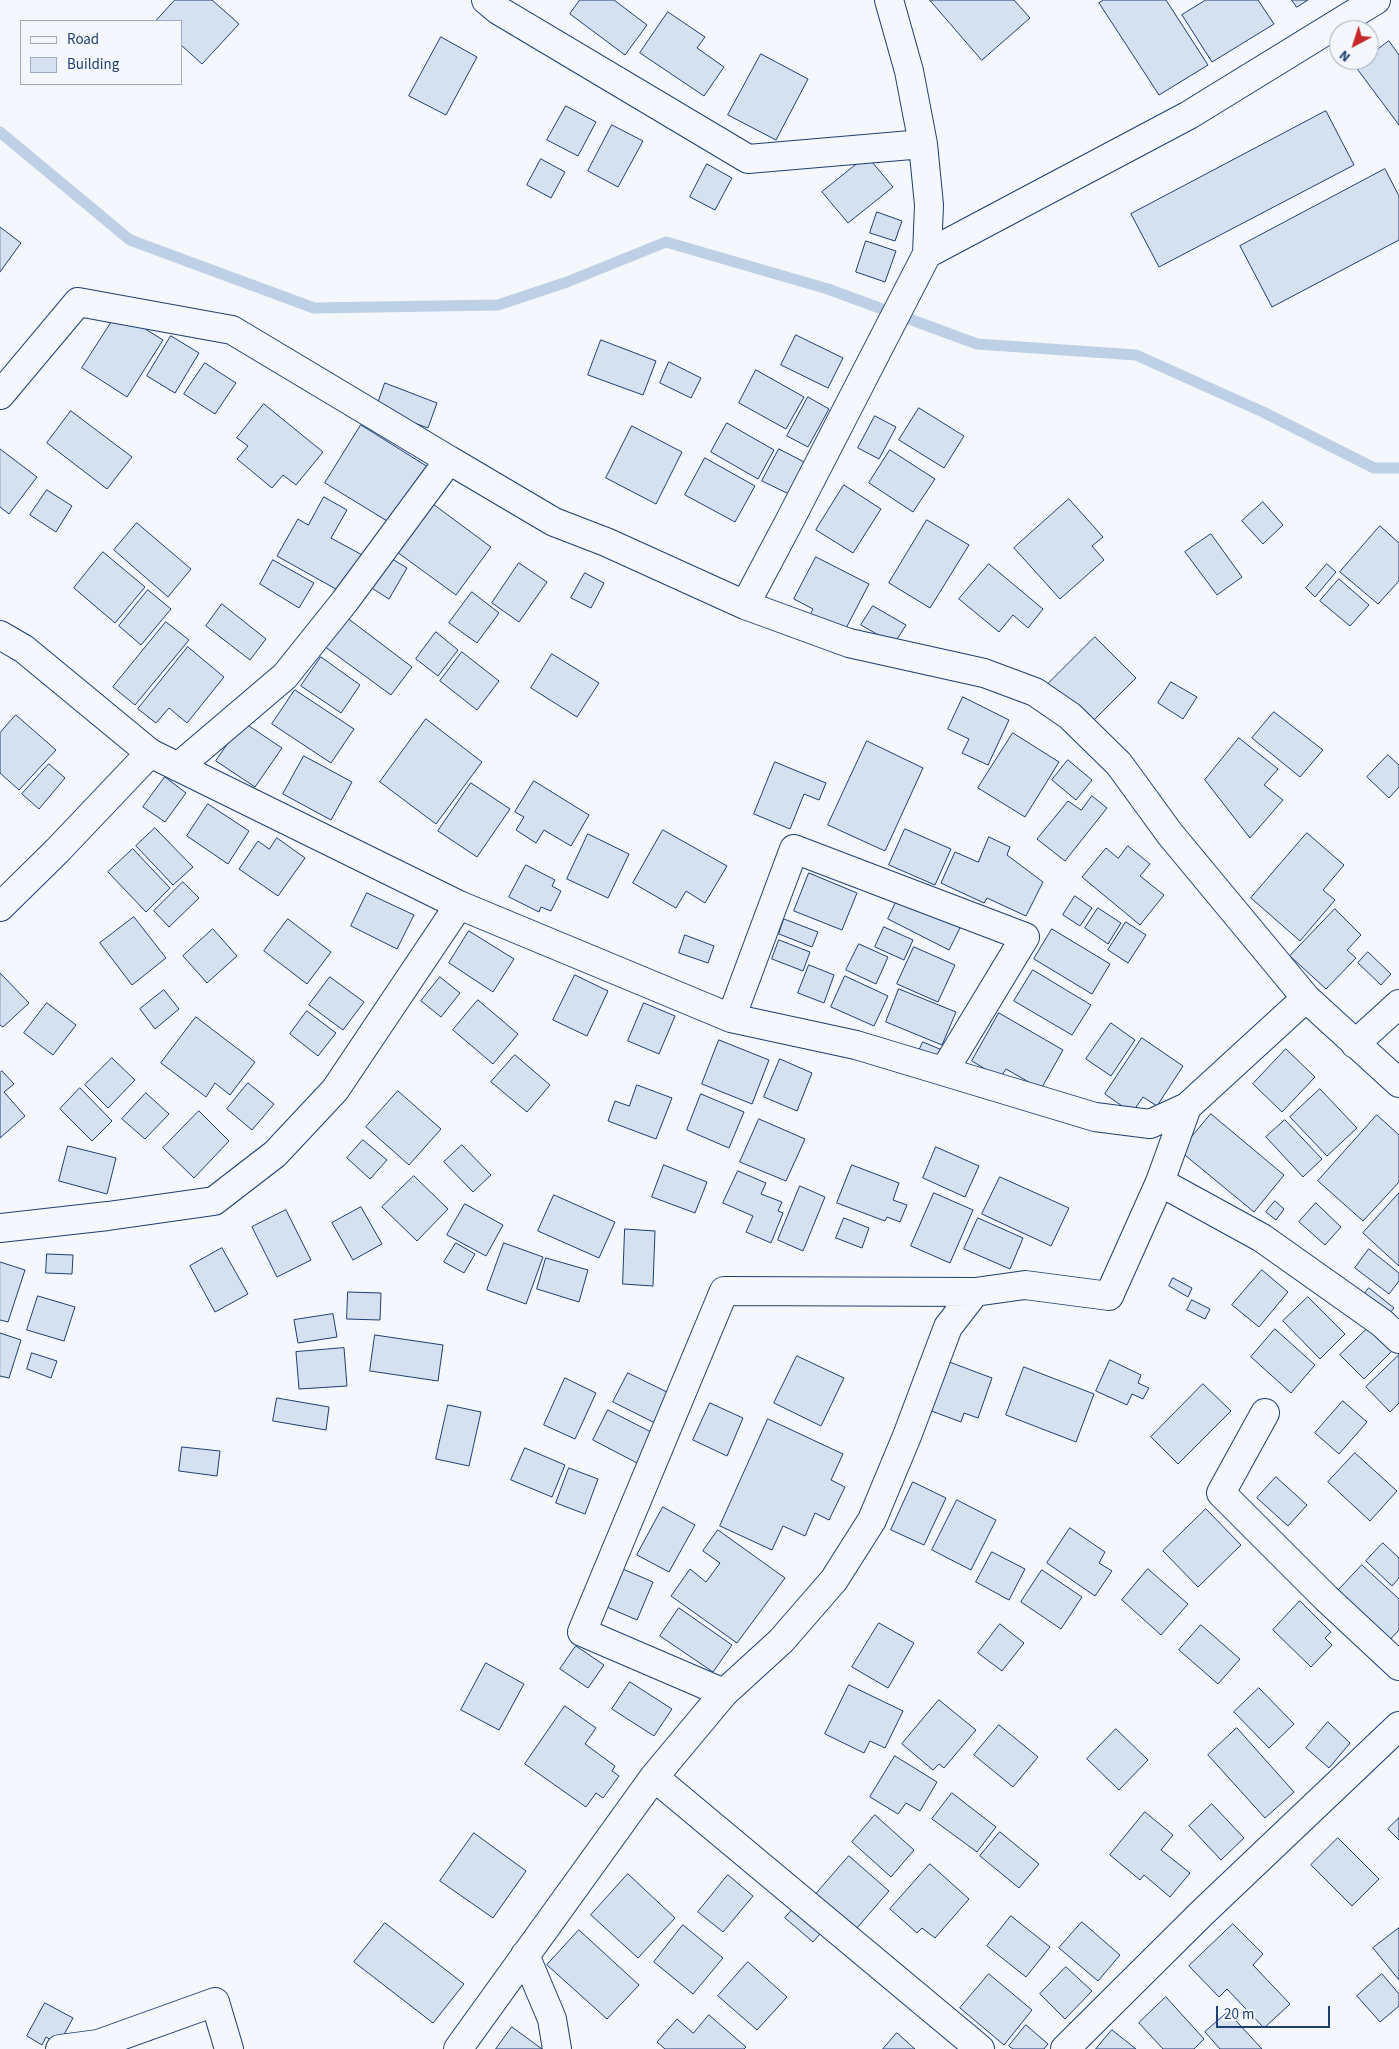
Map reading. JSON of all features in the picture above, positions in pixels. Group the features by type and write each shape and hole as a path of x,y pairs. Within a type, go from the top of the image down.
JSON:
{"street":[{"path":"486,0 498,10 748,159 922,144"},
{"path":"745,605 927,254 929,206 922,144 910,71 889,0"},
{"path":"927,254 1189,115 1376,0"},
{"path":"0,396 78,302 232,330 554,522 606,542 745,605 849,643 984,673 1035,692 1070,716 1119,764 1170,834 1306,998 1354,1044 1399,1083"},
{"path":"178,767 285,676 345,601 449,460"},
{"path":"0,636 24,649 150,753 460,905 731,1018 856,1045 1095,1117 1150,1124 1187,1107 1306,998"},
{"path":"0,907 57,851 150,753"},
{"path":"731,1018 794,849 1025,937 944,1071"},
{"path":"0,1228 108,1216 214,1201 275,1154 335,1090 460,905"},
{"path":"1354,1044 1399,1004"},
{"path":"724,1693 582,1632 724,1291 975,1292 1025,1286 1108,1296 1160,1182 1187,1107"},
{"path":"1160,1182 1262,1238 1382,1323 1399,1339"},
{"path":"458,2049 654,1777 724,1693 781,1641 834,1580 867,1528 907,1436 948,1327 975,1292"},
{"path":"1265,1413 1221,1493 1326,1598 1399,1666"},
{"path":"1065,2049 1202,1913 1399,1726"},
{"path":"654,1777 980,2049"},
{"path":"525,1955 552,2019 557,2049"},
{"path":"60,2049 98,2044 215,2002 229,2049"}],"building":[{"path":"175,0 212,0 239,24 202,64 182,46 182,20 157,20"},
{"path":"580,0 614,0 647,25 625,55 570,14"},
{"path":"930,0 1014,0 1030,18 982,60"},
{"path":"1104,0 1166,0 1208,65 1159,95 1099,3"},
{"path":"1206,0 1258,0 1274,24 1212,62 1182,15"},
{"path":"1292,0 1308,0 1297,7"},
{"path":"668,12 705,37 697,48 724,67 704,96 640,53"},
{"path":"441,37 477,57 446,115 409,96"},
{"path":"1389,41 1399,55 1399,125 1358,70 1379,70 1379,48"},
{"path":"761,54 808,79 776,140 728,115"},
{"path":"566,106 596,122 578,156 547,140"},
{"path":"1326,111 1354,165 1159,267 1131,214"},
{"path":"612,125 643,141 618,187 588,171"},
{"path":"867,156 893,187 848,223 822,192"},
{"path":"541,159 565,172 551,198 527,185"},
{"path":"707,164 732,178 715,210 690,197"},
{"path":"1385,169 1399,196 1399,240 1272,307 1240,246"},
{"path":"877,212 902,221 895,241 870,233"},
{"path":"0,227 21,243 0,272"},
{"path":"866,241 896,251 885,282 856,272"},
{"path":"118,312 163,340 127,397 82,368"},
{"path":"796,335 843,358 828,388 781,365"},
{"path":"171,336 199,353 175,393 147,376"},
{"path":"601,340 656,361 643,395 588,375"},
{"path":"669,362 701,378 691,398 660,383"},
{"path":"205,363 236,383 215,414 184,394"},
{"path":"756,370 804,397 786,429 739,403"},
{"path":"385,383 437,403 428,428 376,409"},
{"path":"808,397 829,409 808,447 787,436"},
{"path":"264,404 323,452 296,485 283,475 272,488 237,459 248,446 237,438"},
{"path":"919,408 964,436 944,468 899,440"},
{"path":"71,411 132,457 107,489 47,443"},
{"path":"875,416 896,427 879,459 858,448"},
{"path":"727,423 774,450 758,479 711,452"},
{"path":"361,425 428,467 392,524 325,483"},
{"path":"632,426 682,452 656,504 606,478"},
{"path":"0,449 37,477 9,514 0,507"},
{"path":"779,449 806,463 789,494 762,481"},
{"path":"890,450 935,479 913,512 869,483"},
{"path":"705,458 755,486 735,522 685,495"},
{"path":"844,485 881,509 853,553 816,530"},
{"path":"47,490 72,506 56,532 30,515"},
{"path":"324,497 347,510 331,538 364,556 343,593 277,556 298,519 308,525"},
{"path":"1069,499 1103,537 1092,546 1104,560 1060,599 1014,548"},
{"path":"1263,502 1283,525 1263,544 1242,521"},
{"path":"433,504 491,547 456,595 397,552"},
{"path":"927,520 969,545 930,608 889,583"},
{"path":"137,523 191,569 168,597 114,550"},
{"path":"1380,526 1399,543 1399,581 1378,604 1340,572"},
{"path":"1211,534 1242,577 1217,595 1185,552"},
{"path":"103,552 145,587 115,623 74,588"},
{"path":"389,557 407,568 389,599 370,587"},
{"path":"816,557 869,584 843,634 809,617 813,609 794,599"},
{"path":"273,560 314,583 299,608 260,584"},
{"path":"519,563 547,582 519,622 492,603"},
{"path":"989,564 1043,609 1028,628 1013,615 999,632 959,599"},
{"path":"1327,564 1336,572 1315,597 1306,588"},
{"path":"585,573 604,583 591,608 571,598"},
{"path":"1339,579 1369,605 1350,626 1320,601"},
{"path":"148,590 171,609 141,645 119,626"},
{"path":"472,592 499,613 477,643 449,623"},
{"path":"222,604 266,639 250,660 206,626"},
{"path":"873,606 906,625 894,644 861,625"},
{"path":"346,617 412,667 391,695 324,646"},
{"path":"166,622 189,640 135,705 113,687"},
{"path":"436,632 458,650 438,676 416,659"},
{"path":"1095,637 1136,678 1089,725 1048,684"},
{"path":"188,647 224,677 187,723 169,708 156,723 138,709"},
{"path":"462,652 499,681 477,710 440,681"},
{"path":"552,654 599,683 577,717 531,688"},
{"path":"321,657 360,685 341,713 301,686"},
{"path":"1171,682 1197,697 1183,719 1158,703"},
{"path":"295,690 354,729 331,763 272,724"},
{"path":"963,697 1009,720 988,765 962,753 969,739 948,729"},
{"path":"1274,712 1323,750 1300,777 1252,738"},
{"path":"16,715 56,750 19,790 0,773 0,733"},
{"path":"426,719 482,762 436,824 380,782"},
{"path":"243,722 282,748 255,787 216,761"},
{"path":"1013,733 1059,762 1025,817 978,788"},
{"path":"1239,738 1278,769 1264,785 1283,800 1250,838 1205,780"},
{"path":"867,741 923,768 885,851 828,825"},
{"path":"1388,755 1399,765 1399,787 1389,798 1367,777"},
{"path":"304,756 352,782 331,820 283,794"},
{"path":"1068,760 1092,780 1076,800 1052,780"},
{"path":"775,762 826,783 819,800 804,794 790,829 754,814"},
{"path":"49,764 65,778 39,809 22,794"},
{"path":"165,777 186,793 165,822 143,807"},
{"path":"534,781 589,815 571,846 544,830 536,843 516,830 524,817 515,812"},
{"path":"471,783 510,809 477,857 438,831"},
{"path":"1092,796 1107,808 1065,861 1037,839 1068,801 1081,810"},
{"path":"208,804 249,831 228,864 187,836"},
{"path":"155,828 193,867 173,885 136,846"},
{"path":"905,829 951,849 935,885 889,865"},
{"path":"663,830 727,866 705,903 686,891 676,908 633,883"},
{"path":"1307,833 1344,865 1323,890 1335,900 1300,941 1251,898"},
{"path":"588,834 629,854 608,898 567,879"},
{"path":"989,837 1010,847 1007,855 1043,882 1026,916 987,898 984,903 941,883 955,852 978,862"},
{"path":"277,838 305,858 278,896 239,869 258,841 269,849"},
{"path":"1128,846 1150,864 1140,876 1164,895 1140,925 1082,877 1106,848 1118,858"},
{"path":"133,849 170,888 146,912 108,872"},
{"path":"526,865 555,880 552,886 561,891 551,911 541,907 539,912 509,897"},
{"path":"809,873 857,893 842,930 794,911"},
{"path":"906,881 968,912 949,950 888,919"},
{"path":"183,882 199,898 169,927 154,911"},
{"path":"367,893 414,915 397,949 351,926"},
{"path":"1075,896 1092,908 1080,926 1063,915"},
{"path":"1098,908 1121,923 1108,944 1085,928"},
{"path":"1335,909 1361,935 1347,950 1356,958 1326,989 1290,956"},
{"path":"134,917 166,958 132,985 100,943"},
{"path":"288,919 331,952 307,984 264,951"},
{"path":"784,919 818,932 812,947 779,934"},
{"path":"1126,922 1146,935 1128,963 1108,950"},
{"path":"884,927 913,940 904,960 875,947"},
{"path":"213,929 237,956 207,983 183,956"},
{"path":"1052,929 1110,964 1092,994 1034,959"},
{"path":"469,931 514,959 493,992 449,963"},
{"path":"685,935 714,946 708,963 679,953"},
{"path":"779,940 810,952 803,971 772,959"},
{"path":"859,944 888,957 876,984 846,970"},
{"path":"914,947 955,965 938,1002 897,984"},
{"path":"1368,952 1391,974 1381,985 1358,963"},
{"path":"809,965 834,975 824,1003 798,993"},
{"path":"1033,970 1091,1005 1072,1035 1014,1001"},
{"path":"0,973 29,1003 3,1027 0,1025"},
{"path":"575,975 608,991 587,1036 553,1020"},
{"path":"845,976 888,996 874,1026 831,1007"},
{"path":"330,977 364,1002 343,1030 309,1005"},
{"path":"440,977 460,993 441,1017 421,1001"},
{"path":"899,989 956,1012 942,1045 886,1022"},
{"path":"164,990 179,1009 155,1029 140,1009"},
{"path":"478,1000 518,1034 493,1064 453,1030"},
{"path":"47,1003 76,1025 53,1055 24,1033"},
{"path":"644,1003 675,1016 659,1054 628,1041"},
{"path":"307,1011 336,1033 318,1056 290,1034"},
{"path":"999,1013 1063,1050 1041,1089 1006,1069 1000,1078 972,1061"},
{"path":"196,1017 255,1062 230,1095 215,1083 206,1097 161,1063"},
{"path":"1111,1023 1135,1040 1111,1076 1086,1059"},
{"path":"1142,1038 1183,1066 1157,1106 1143,1097 1132,1113 1105,1094"},
{"path":"719,1040 769,1060 752,1104 702,1084"},
{"path":"923,1042 942,1050 937,1063 917,1055"},
{"path":"1286,1049 1315,1077 1282,1112 1253,1084"},
{"path":"515,1055 550,1085 527,1112 491,1082"},
{"path":"112,1058 135,1080 108,1108 85,1085"},
{"path":"780,1059 812,1073 797,1111 764,1097"},
{"path":"2,1071 14,1084 4,1092 25,1116 0,1138 0,1073"},
{"path":"248,1083 274,1104 252,1130 227,1109"},
{"path":"637,1085 672,1098 656,1139 608,1121 615,1101 629,1106"},
{"path":"80,1088 112,1121 92,1141 60,1109"},
{"path":"1320,1089 1357,1128 1327,1156 1290,1117"},
{"path":"398,1091 441,1129 409,1165 366,1127"},
{"path":"146,1093 169,1114 145,1139 122,1119"},
{"path":"701,1094 744,1112 729,1148 687,1130"},
{"path":"199,1111 229,1141 194,1178 163,1148"},
{"path":"1211,1114 1284,1175 1254,1212 1180,1151"},
{"path":"1377,1115 1399,1135 1399,1182 1363,1221 1318,1181"},
{"path":"759,1119 805,1139 786,1181 740,1162"},
{"path":"1285,1120 1322,1159 1303,1177 1266,1137"},
{"path":"363,1140 387,1160 370,1179 347,1158"},
{"path":"462,1145 491,1175 473,1192 444,1162"},
{"path":"68,1146 116,1158 107,1194 59,1181"},
{"path":"936,1147 979,1166 965,1197 923,1178"},
{"path":"664,1165 707,1182 695,1213 652,1197"},
{"path":"852,1165 899,1183 893,1200 907,1205 900,1222 887,1217 885,1221 837,1203"},
{"path":"738,1171 766,1183 761,1194 782,1202 778,1211 783,1213 771,1243 746,1232 753,1216 723,1203"},
{"path":"414,1176 448,1209 417,1241 382,1207"},
{"path":"1000,1177 1069,1208 1051,1246 982,1214"},
{"path":"800,1186 825,1197 803,1251 778,1240"},
{"path":"934,1193 973,1210 950,1263 911,1246"},
{"path":"1399,1193 1399,1266 1363,1233"},
{"path":"554,1195 615,1222 599,1258 538,1231"},
{"path":"1275,1201 1284,1209 1276,1220 1266,1212"},
{"path":"1316,1203 1341,1227 1325,1245 1299,1222"},
{"path":"465,1204 503,1225 486,1256 447,1235"},
{"path":"361,1207 382,1244 353,1260 332,1223"},
{"path":"286,1210 311,1260 277,1277 252,1227"},
{"path":"844,1218 869,1228 862,1248 836,1238"},
{"path":"978,1218 1023,1238 1010,1269 964,1249"},
{"path":"625,1229 655,1231 653,1286 623,1284"},
{"path":"456,1243 475,1254 464,1273 444,1262"},
{"path":"504,1243 543,1257 526,1304 487,1290"},
{"path":"222,1248 248,1294 215,1312 190,1266"},
{"path":"1369,1249 1399,1273 1399,1281 1389,1294 1355,1268"},
{"path":"47,1254 73,1255 72,1274 46,1273"},
{"path":"546,1258 588,1270 579,1302 537,1289"},
{"path":"0,1262 25,1270 8,1322 0,1320"},
{"path":"1262,1270 1288,1292 1259,1327 1232,1305"},
{"path":"1173,1278 1192,1288 1188,1297 1169,1286"},
{"path":"1369,1288 1394,1308 1383,1321 1359,1301"},
{"path":"348,1292 381,1293 380,1320 347,1319"},
{"path":"38,1296 75,1307 64,1341 27,1330"},
{"path":"1308,1297 1345,1334 1320,1359 1283,1321"},
{"path":"1192,1300 1210,1309 1205,1319 1187,1310"},
{"path":"333,1314 337,1337 298,1343 294,1320"},
{"path":"1369,1327 1392,1351 1364,1379 1340,1355"},
{"path":"1275,1329 1315,1365 1291,1393 1251,1357"},
{"path":"0,1333 21,1340 9,1378 0,1376"},
{"path":"375,1335 443,1345 438,1381 370,1371"},
{"path":"344,1348 347,1386 299,1389 296,1352"},
{"path":"32,1353 57,1361 51,1378 27,1369"},
{"path":"1399,1355 1399,1403 1390,1412 1366,1387"},
{"path":"797,1356 844,1378 821,1426 774,1403"},
{"path":"944,1360 992,1378 978,1418 964,1413 961,1422 926,1409"},
{"path":"1110,1360 1141,1375 1138,1383 1149,1388 1143,1399 1132,1394 1127,1405 1096,1391"},
{"path":"1024,1367 1094,1394 1076,1442 1006,1415"},
{"path":"628,1373 671,1394 657,1424 613,1402"},
{"path":"565,1378 596,1393 575,1439 544,1425"},
{"path":"1203,1384 1231,1411 1178,1464 1151,1437"},
{"path":"277,1398 329,1407 326,1430 273,1421"},
{"path":"1343,1401 1367,1422 1339,1454 1315,1433"},
{"path":"710,1403 743,1418 727,1456 693,1440"},
{"path":"448,1405 481,1412 469,1466 436,1459"},
{"path":"608,1410 653,1433 637,1463 593,1440"},
{"path":"768,1419 843,1454 831,1480 845,1487 829,1520 815,1513 805,1536 783,1526 772,1550 720,1526"},
{"path":"182,1447 220,1451 217,1476 179,1471"},
{"path":"525,1448 565,1465 552,1497 511,1480"},
{"path":"1355,1453 1397,1491 1370,1521 1328,1482"},
{"path":"569,1468 598,1479 585,1514 556,1503"},
{"path":"1276,1477 1307,1505 1288,1526 1257,1498"},
{"path":"913,1482 946,1498 924,1545 891,1530"},
{"path":"957,1500 996,1520 971,1570 932,1550"},
{"path":"663,1507 695,1525 669,1572 637,1555"},
{"path":"1206,1509 1241,1545 1198,1587 1163,1551"},
{"path":"1070,1528 1105,1552 1099,1563 1112,1571 1095,1596 1047,1563"},
{"path":"718,1530 785,1578 737,1643 671,1596 690,1569 706,1582 720,1563 703,1551"},
{"path":"1383,1543 1399,1558 1399,1578 1392,1586 1366,1561"},
{"path":"992,1552 1025,1569 1009,1600 976,1582"},
{"path":"609,1563 653,1582 637,1620 593,1601"},
{"path":"1362,1565 1399,1599 1399,1630 1387,1643 1334,1595"},
{"path":"1148,1569 1188,1604 1161,1635 1122,1600"},
{"path":"1042,1570 1082,1597 1061,1629 1021,1602"},
{"path":"1300,1601 1331,1632 1325,1638 1332,1645 1311,1667 1273,1630"},
{"path":"679,1608 732,1645 713,1672 660,1636"},
{"path":"879,1623 914,1643 888,1688 852,1667"},
{"path":"1000,1624 1024,1643 1002,1671 978,1653"},
{"path":"1201,1625 1240,1659 1218,1684 1179,1650"},
{"path":"576,1646 604,1665 588,1688 560,1669"},
{"path":"486,1663 524,1684 499,1730 461,1710"},
{"path":"630,1682 672,1709 654,1736 612,1709"},
{"path":"849,1685 903,1711 885,1748 870,1741 864,1753 825,1734"},
{"path":"1259,1688 1294,1724 1269,1748 1234,1712"},
{"path":"939,1700 976,1730 944,1768 939,1764 933,1770 902,1744"},
{"path":"565,1706 596,1728 585,1744 615,1766 612,1771 619,1776 603,1798 596,1793 586,1807 525,1764"},
{"path":"1328,1722 1350,1743 1329,1768 1306,1748"},
{"path":"999,1725 1038,1757 1013,1787 974,1755"},
{"path":"1237,1728 1294,1792 1265,1818 1208,1755"},
{"path":"1116,1729 1148,1760 1119,1790 1087,1759"},
{"path":"895,1756 937,1782 920,1811 906,1803 898,1814 870,1797"},
{"path":"952,1793 996,1827 977,1852 932,1819"},
{"path":"1212,1804 1244,1838 1221,1860 1189,1826"},
{"path":"1145,1812 1173,1835 1161,1850 1190,1873 1170,1897 1144,1875 1140,1880 1110,1855"},
{"path":"875,1815 914,1850 891,1877 852,1842"},
{"path":"1399,1818 1399,1840 1388,1829"},
{"path":"1000,1832 1039,1864 1019,1888 980,1856"},
{"path":"474,1833 526,1871 493,1918 440,1881"},
{"path":"1338,1838 1379,1879 1352,1906 1311,1865"},
{"path":"849,1856 889,1891 856,1929 816,1894"},
{"path":"930,1864 969,1899 935,1938 922,1928 917,1933 890,1909"},
{"path":"628,1874 675,1918 638,1958 591,1915"},
{"path":"728,1875 753,1896 723,1932 698,1912"},
{"path":"799,1902 827,1926 813,1942 785,1918"},
{"path":"1011,1916 1050,1947 1026,1977 987,1946"},
{"path":"1082,1922 1120,1955 1098,1981 1059,1948"},
{"path":"385,1923 464,1984 433,2023 354,1962"},
{"path":"1233,1924 1263,1954 1253,1965 1290,2004 1264,2028 1227,1989 1219,1997 1189,1966"},
{"path":"683,1925 723,1958 693,1994 654,1962"},
{"path":"1399,1928 1399,1980 1373,1948"},
{"path":"579,1930 639,1985 607,2019 547,1965"},
{"path":"748,1962 787,1997 757,2030 718,1996"},
{"path":"1066,1967 1092,1991 1065,2019 1040,1994"},
{"path":"989,1974 1032,2010 1004,2045 960,2008"},
{"path":"1382,1974 1399,1994 1399,2006 1380,2022 1357,1996"},
{"path":"1166,1997 1204,2039 1194,2049 1163,2049 1139,2023"},
{"path":"45,2003 73,2018 59,2044 46,2037 42,2045 27,2036"},
{"path":"1228,2012 1262,2049 1220,2049 1205,2032"},
{"path":"709,2015 746,2047 744,2049 665,2049 657,2042 677,2019 693,2033"},
{"path":"1026,2025 1048,2044 1044,2049 1013,2049 1009,2046"},
{"path":"512,2027 542,2049 496,2049"},
{"path":"1112,2030 1136,2049 1096,2049"},
{"path":"897,2033 915,2049 883,2049"}],"waterway":[{"path":"0,132 130,240 314,308 498,305 567,282 666,242 828,289 977,344 1136,355 1263,412 1374,468 1399,468"}]}
